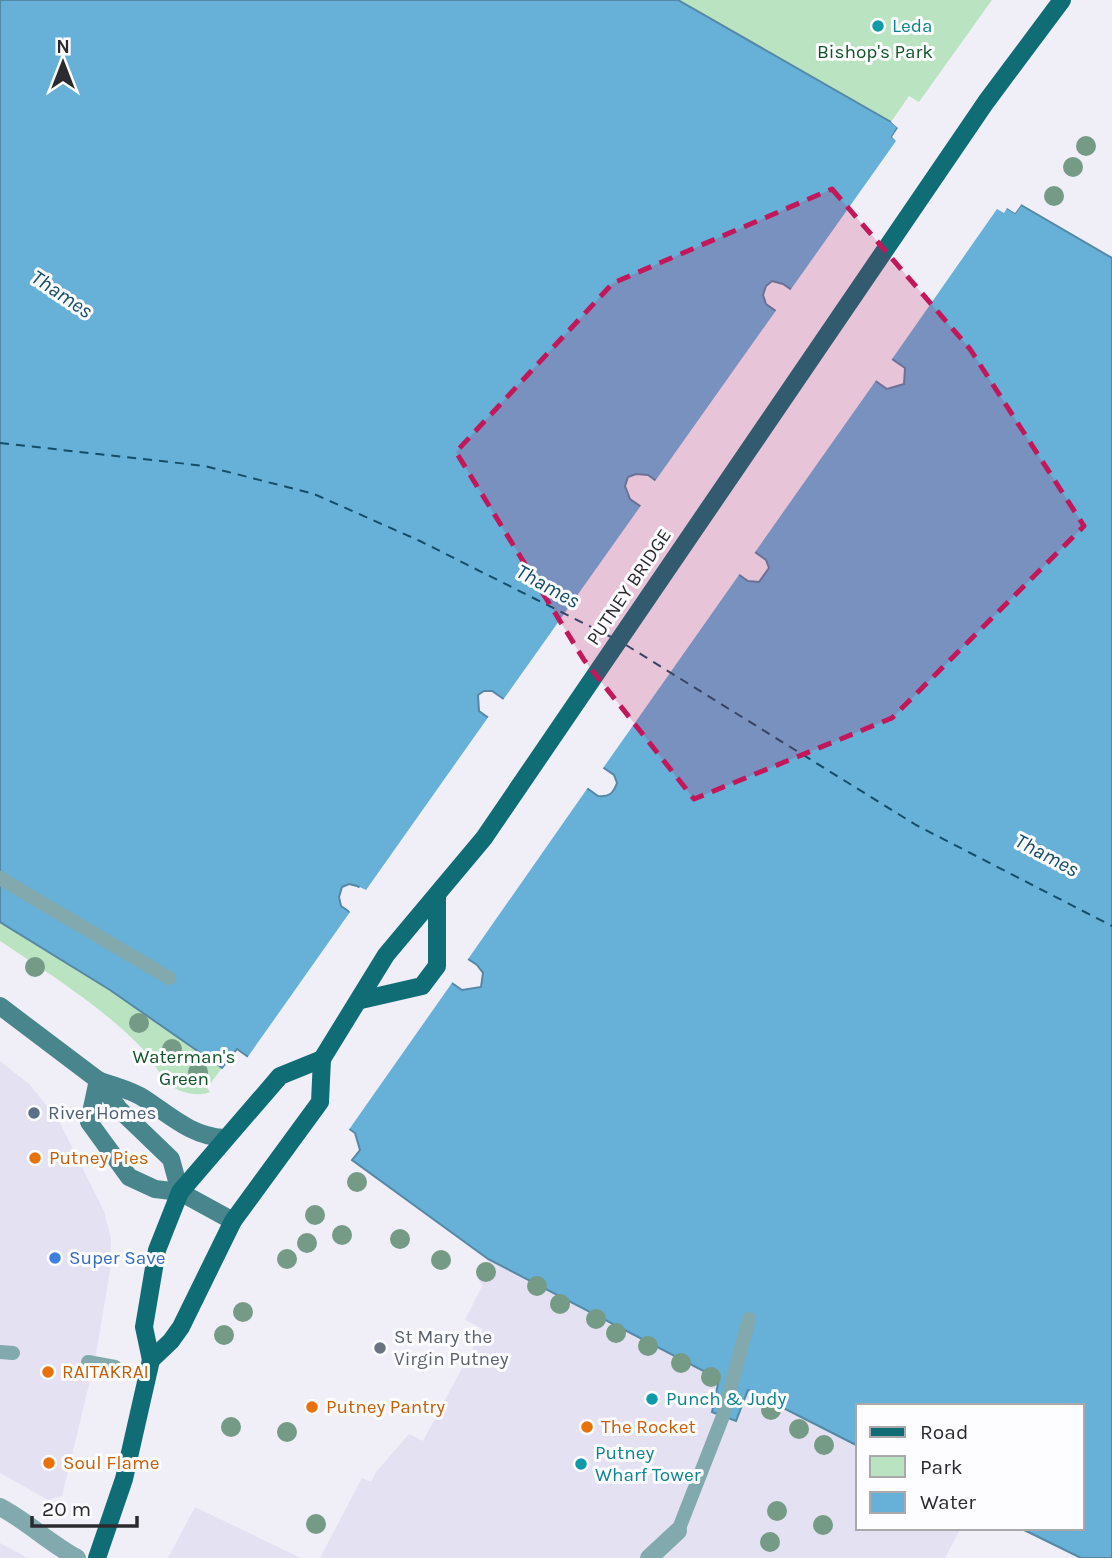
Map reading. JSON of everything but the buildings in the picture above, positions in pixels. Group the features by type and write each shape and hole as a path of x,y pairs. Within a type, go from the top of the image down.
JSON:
{"main road":[{"name":"PUTNEY BRIDGE","path":"322,1059 361,1000 386,955 421,911 437,898 484,838 964,134 1062,0"},
{"path":"361,1000 422,986 437,966 437,898"},
{"path":"0,1006 99,1080 141,1096 178,1124 213,1137 224,1138"},
{"path":"97,1558 124,1479 151,1360 144,1327 157,1250 180,1192 280,1076 322,1059 320,1102 233,1221 181,1327 151,1360"},
{"path":"99,1080 89,1122 129,1177 155,1189 180,1192 233,1221"},
{"path":"99,1080 119,1109 170,1159 180,1192"}],"street":[{"path":"0,1507 22,1518 32,1530 76,1558"},
{"path":"649,1558 678,1531"}],"lane":[{"path":"0,878 169,978"},
{"path":"678,1531 723,1416 749,1319"},
{"path":"88,1362 115,1367"}],"highlighted area":[{"path":"832,189 970,349 1084,526 892,718 694,799 584,660 456,452 613,283"}],"shaded area":[{"path":"0,1061 30,1085 59,1121 104,1211 111,1238 110,1271 95,1360 62,1496 48,1500 0,1473"},
{"path":"488,1259 720,1379 713,1412 736,1421 748,1390 856,1445 856,1530 960,1530 945,1558 320,1558 362,1478 371,1482 376,1472 409,1434 423,1441 483,1329 465,1320 482,1286 478,1278"},
{"path":"195,1507 301,1558 168,1558"},
{"path":"0,1543 28,1558 0,1558"}],"green space":[{"name":"Bishop's Park","path":"678,0 992,0 919,102 909,96 891,122"},
{"name":"Waterman's Green","path":"0,922 110,990 222,1068 207,1088 210,1092 189,1093 169,1084 143,1050 107,1016 0,941"}],"water":[{"name":"Thames","path":"0,0 678,0 891,122 898,127 892,137 1015,213 1021,205 1112,258 1112,1558 1081,1558 1024,1530 1084,1530 1084,1404 856,1404 856,1445 748,1390 736,1421 712,1412 719,1379 488,1259 352,1160 360,1150 355,1133 237,1049 222,1068 110,990 0,922","holes":["772,281 783,284 905,368 904,384 887,389 766,304 763,295 766,286","636,474 648,475 766,560 769,568 759,582 748,581 630,499 625,486 628,477","484,691 492,691 614,775 617,783 614,790 608,795 598,796 479,711 478,695","349,884 357,886 477,965 483,973 481,987 462,990 341,906 339,897 342,887"]}],"pier":[{"path":"893,119 901,126 896,136 1014,209 1023,202 1015,213 1007,208 1004,213 997,209 890,362 789,292 896,141 892,137 898,128 891,122"},
{"path":"772,304 884,383 877,379 753,555 653,484 777,309"},
{"path":"637,499 741,572 601,771 495,698 503,700 642,504"},
{"path":"485,712 589,786 466,962 357,890 360,887 366,890 489,716"},
{"path":"346,906 454,980 348,1131 241,1056 247,1058 350,912"}],"ferry route":[{"path":"0,443 205,466 314,494 420,541 611,637"},
{"path":"626,645 916,825 1112,926"}],"place":[{"name":"Leda","path":"878,26"},
{"name":"River Homes","path":"34,1113"},
{"name":"Putney Pies","path":"35,1158"},
{"name":"Super Save","path":"55,1258"},
{"name":"St Mary the Virgin Putney","path":"380,1348"},
{"name":"RAITAKRAI","path":"48,1372"},
{"name":"Punch & Judy","path":"652,1399"},
{"name":"Putney Pantry","path":"312,1407"},
{"name":"The Rocket","path":"587,1427"},
{"name":"Soul Flame","path":"49,1463"},
{"name":"Putney Wharf Tower","path":"581,1464"}]}
